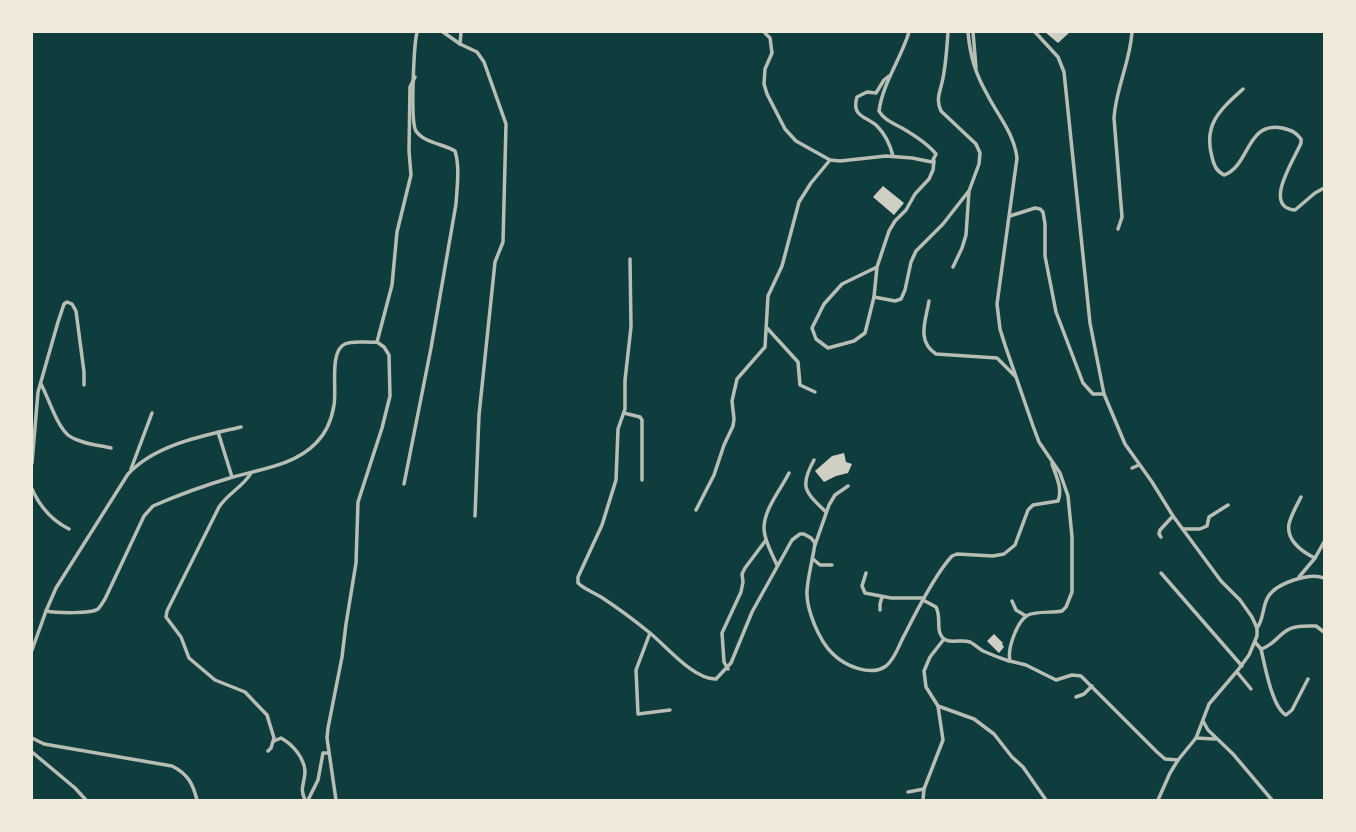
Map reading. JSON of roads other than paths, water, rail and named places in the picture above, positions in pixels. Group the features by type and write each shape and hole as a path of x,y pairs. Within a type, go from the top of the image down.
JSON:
{"street":[{"path":"404,484 431,348 457,187 455,151 423,137 415,128 414,56 417,32"},
{"path":"443,32 455,42 477,52 484,62 506,124 503,242 495,262 479,415 475,516"},
{"path":"460,44 461,32"},
{"path":"764,32 770,38 772,53 764,79 767,94 785,129 800,145 830,160 893,156 934,161"},
{"path":"877,267 842,284 819,313 812,328 816,339 828,348 854,341 865,333 874,297 877,267 889,231 929,179 934,166 936,154 931,148 887,120 879,108 909,32"},
{"path":"948,32 938,105 979,150 979,164 970,191 968,225 954,267"},
{"path":"970,32 970,56 975,70 1008,128 1016,148 1016,167 997,304 1000,329 1039,442 1060,473 1070,504 1072,592 1062,611 1031,614 1026,617 1014,636 1008,654 1010,661"},
{"path":"1035,32 1058,57 1063,72 1090,323 1104,394 1125,444 1173,516 1221,581 1240,600 1257,628"},
{"path":"1118,229 1122,217 1114,118 1118,88 1129,59 1132,32"},
{"path":"890,75 876,93 857,97 855,102 858,114 872,122 888,139 893,156"},
{"path":"377,342 392,285 397,232 411,175 410,87 415,77"},
{"path":"1243,89 1225,107 1209,132 1213,160 1219,173 1224,175 1233,171 1254,137 1261,131 1279,127 1295,132 1301,139 1279,195 1282,204 1295,210 1325,188"},
{"path":"696,510 714,475 733,426 732,401 737,379 766,344 768,296 782,266 797,208 811,183 830,160"},
{"path":"874,297 895,301 901,299 916,251 970,191"},
{"path":"1010,216 1035,208 1044,212 1045,256 1056,312 1083,383 1093,394 1104,394"},
{"path":"630,259 631,327 624,413 618,429 615,480 605,516 578,577 578,583 650,633 672,654 703,676 716,679 728,669 752,612 792,540 804,534 811,537 815,547"},
{"path":"929,300 923,336 930,350 936,354 997,358 1016,377"},
{"path":"32,463 35,406 58,322 64,304 69,302 74,306 78,326 84,385"},
{"path":"767,328 798,362 800,385 815,392"},
{"path":"46,611 95,611 105,599 148,509 232,477 297,458 310,450 325,432 334,408 335,358 339,348 351,343 377,342 389,355 390,396 358,502 356,563 327,738 336,800"},
{"path":"41,383 57,418 68,434 111,448"},
{"path":"32,650 56,587 128,474 152,413"},
{"path":"624,413 642,420 642,480"},
{"path":"128,474 153,455 178,444 241,427"},
{"path":"218,432 232,477"},
{"path":"814,460 806,477 806,487 812,498 826,512"},
{"path":"848,485 835,495 826,512 815,547 807,590 808,599 815,626 832,654 861,669 876,671 890,663 924,599 952,556 1004,554 1015,545 1028,510 1033,505 1060,499 1060,488 1052,464"},
{"path":"1132,468 1139,465"},
{"path":"777,565 766,540 764,525 789,472"},
{"path":"251,473 219,506 166,617 181,637 189,657 215,680 250,696 267,715 274,733 274,741 268,751"},
{"path":"32,489 47,514 69,529"},
{"path":"1301,497 1289,524 1290,534 1298,548 1315,558"},
{"path":"1183,529 1200,529 1207,526 1209,517 1228,505"},
{"path":"1161,537 1160,530 1173,516"},
{"path":"728,669 724,662 722,633 741,592 744,568 766,540"},
{"path":"1298,579 1325,542"},
{"path":"813,557 820,565 832,565"},
{"path":"866,573 863,581 865,593 882,597 924,599 930,603 938,610 939,631 949,642 972,642 986,653 1026,665 1056,680 1073,675 1082,676 1157,752 1165,759 1178,760"},
{"path":"1161,573 1242,666"},
{"path":"1158,800 1178,760 1196,738 1209,704 1242,666 1255,642 1268,596 1276,589 1298,579 1318,575 1325,578"},
{"path":"880,610 882,597"},
{"path":"1012,601 1016,610 1026,617"},
{"path":"1261,649 1293,627 1316,626 1325,632"},
{"path":"650,633 636,670 638,713 670,710"},
{"path":"923,800 924,789 943,740 938,706 926,687 924,671 930,657 944,639"},
{"path":"1255,642 1261,649 1270,683 1283,715 1292,710 1308,679"},
{"path":"1237,672 1251,689"},
{"path":"1076,696 1084,694 1092,687"},
{"path":"938,706 974,719 994,734 1023,767 1046,800"},
{"path":"1203,721 1270,799"},
{"path":"32,738 44,744 172,766 188,777 193,784 197,800"},
{"path":"1196,738 1217,739"},
{"path":"274,741 284,739 300,755 304,769 302,791 307,800"},
{"path":"32,752 86,800"},
{"path":"307,800 318,780 321,757 323,753 330,752"},
{"path":"908,792 924,789"}]}
